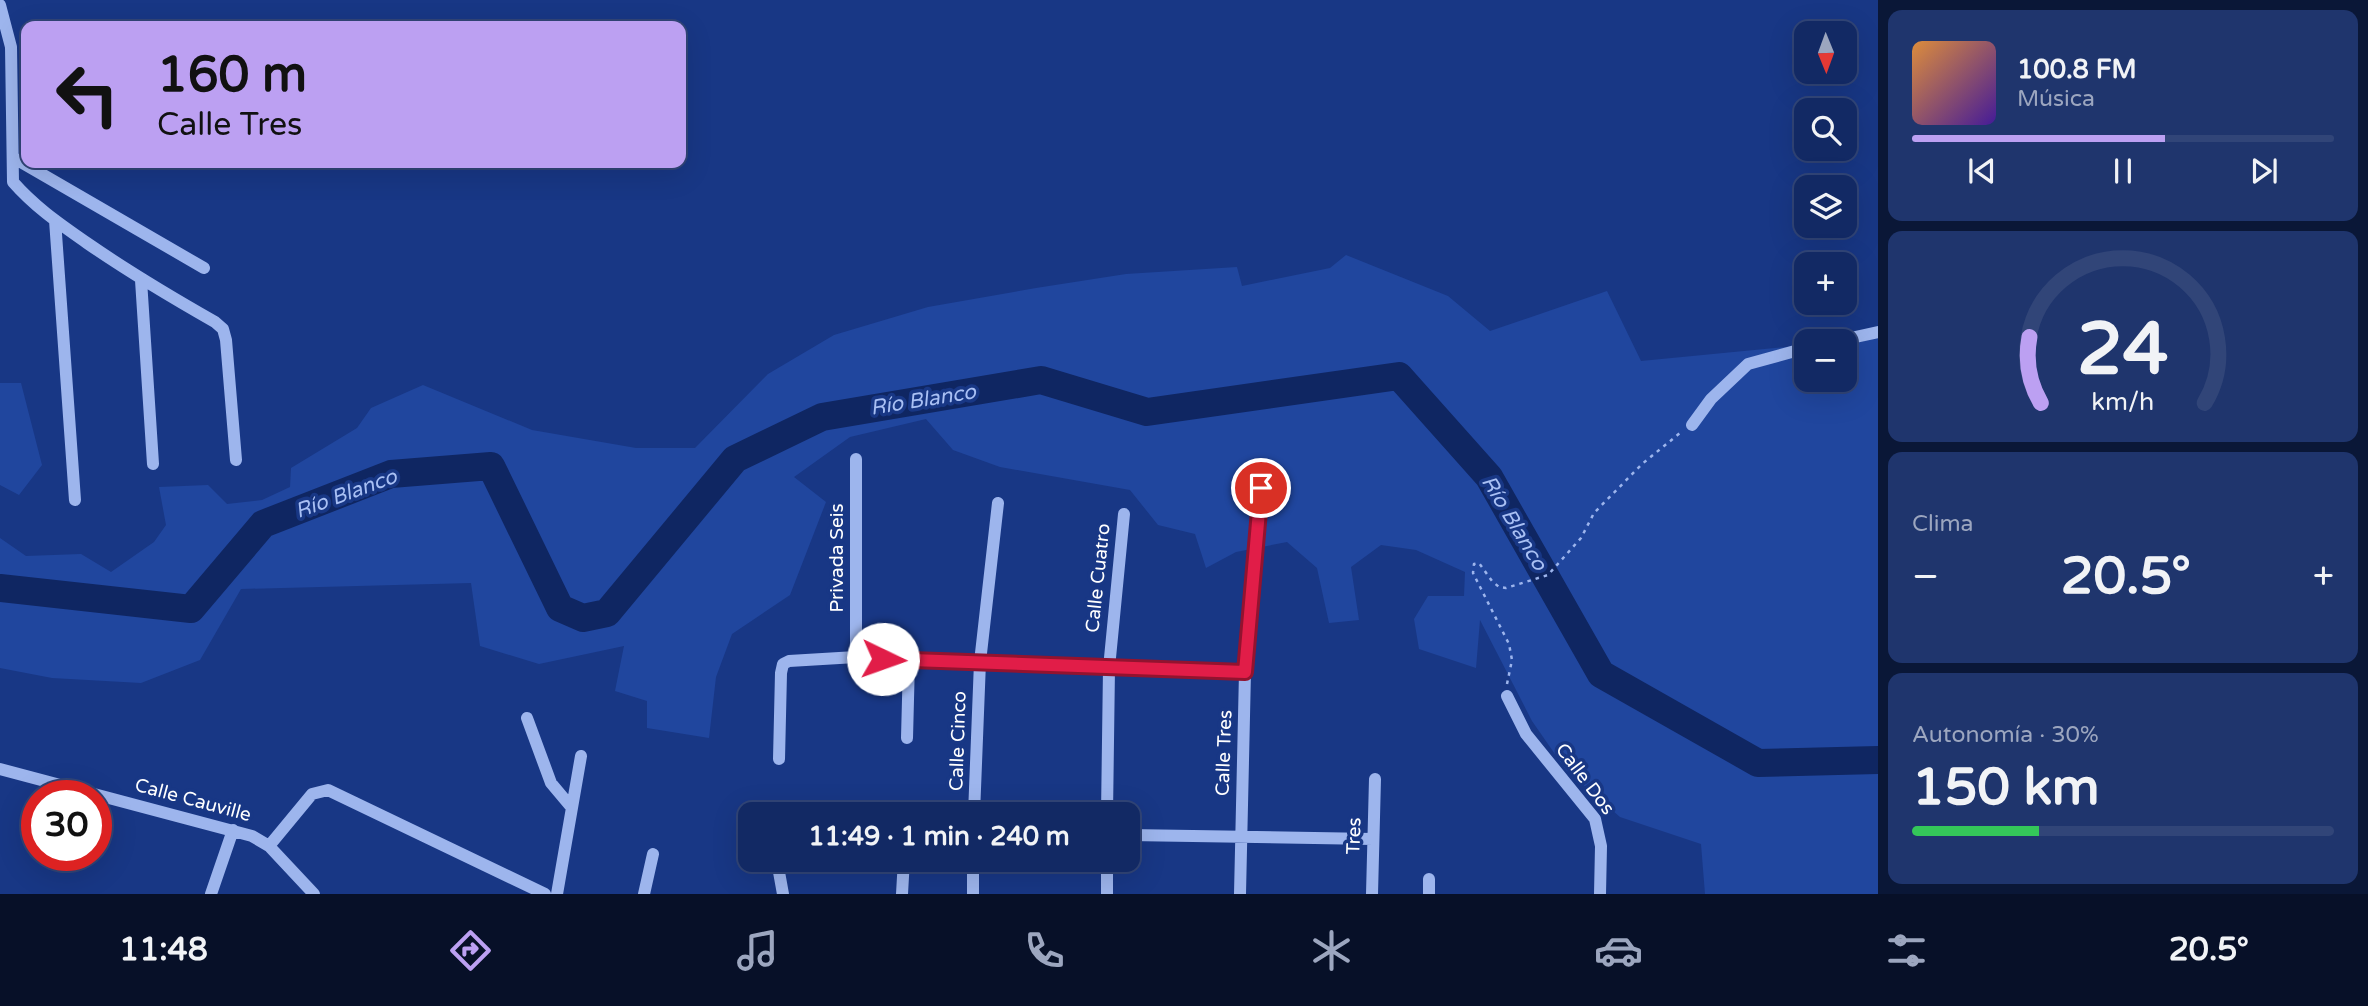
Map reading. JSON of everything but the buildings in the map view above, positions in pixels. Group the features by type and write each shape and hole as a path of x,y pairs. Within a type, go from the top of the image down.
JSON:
{"street":[{"path":"0,5 11,47 13,183 33,205 141,280 215,322 223,330 236,460"},
{"path":"14,158 21,162"},
{"path":"31,168 204,268"},
{"path":"55,220 75,500"},
{"path":"141,280 153,464"},
{"path":"1857,337 1878,332"},
{"path":"1692,425 1711,399 1748,364 1794,351"},
{"name":"Privada Seis","path":"856,459 856,657"},
{"name":"Calle Tres","path":"1240,894 1245,672 1261,488"},
{"name":"Calle Cinco","path":"974,802 979,662 998,503"},
{"name":"Calle Cuatro","path":"1107,802 1109,668 1124,514"},
{"path":"779,759 781,673 783,664 789,661 856,657 1245,672"},
{"path":"907,738 909,661"},
{"name":"Calle Dos","path":"1507,696 1526,734 1595,819 1601,846 1600,894"},
{"path":"527,718 551,783 572,808"},
{"path":"557,894 581,755"},
{"name":"Calle Cauville","path":"0,769 252,836 269,846 314,894"},
{"name":"Tres","path":"1371,894 1375,779"},
{"path":"269,846 312,794 328,790 545,894"},
{"path":"211,894 233,830"},
{"path":"1140,835 1373,839"},
{"path":"644,894 653,854"},
{"path":"902,894 903,872"},
{"path":"973,894 974,872"},
{"path":"1107,872 1107,894"},
{"path":"779,873 783,894"},
{"path":"1429,878 1429,894"}],"path":[{"path":"1507,696 1505,690 1510,672 1511,652 1473,573 1474,564 1479,563 1499,586 1506,588 1548,575 1580,538 1594,513 1624,481 1652,455 1692,425"}],"shaded area":[{"path":"1346,255 1448,296 1490,331 1607,291 1641,361 1794,346 1794,392 1857,392 1857,340 1878,338 1878,894 1705,894 1701,844 1620,817 1566,770 1532,721 1480,620 1476,668 1419,649 1414,619 1428,596 1464,596 1465,572 1416,550 1381,545 1351,567 1359,620 1329,623 1317,568 1287,542 1236,552 1206,568 1195,534 1158,525 1130,490 1000,467 953,450 926,419 850,437 794,477 826,502 790,595 732,634 716,677 709,738 647,728 647,701 615,691 624,646 539,664 480,646 471,583 241,589 200,660 141,683 52,678 0,668 0,538 26,556 81,554 111,572 154,542 166,525 159,487 208,485 227,504 262,500 290,487 291,468 357,428 371,408 423,385 532,430 636,448 695,448 768,374 834,335 928,307 1126,274 1237,267 1242,286 1330,268"},
{"path":"0,383 21,383 42,465 19,495 0,485"}],"waterway":[{"name":"Río Blanco","path":"0,588 191,609 263,524 391,474 491,466 560,608 583,618 607,613 735,459 822,417 1041,380 1147,412 1399,376 1489,477 1601,674 1758,763 1878,760"}],"route":[{"path":"883,659 1245,672 1261,488"}]}
